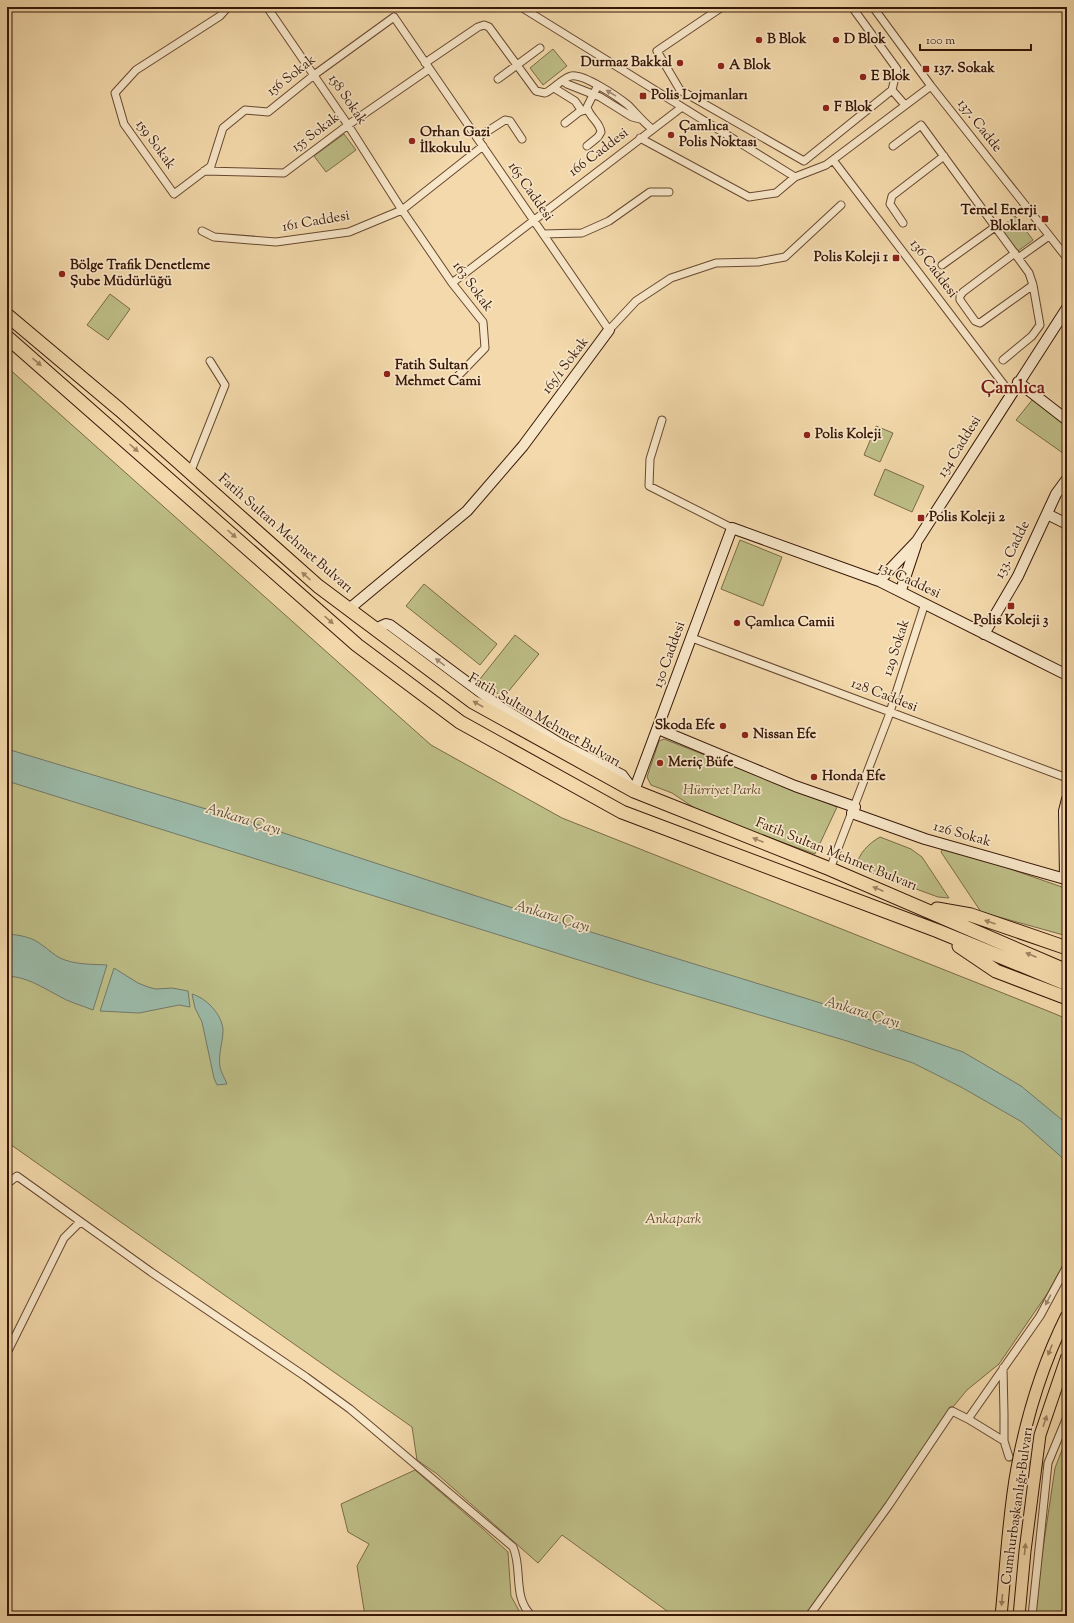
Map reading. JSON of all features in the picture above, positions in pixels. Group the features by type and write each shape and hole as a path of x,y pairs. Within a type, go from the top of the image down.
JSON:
{"highway":[{"name":"Fatih Sultan Mehmet Bulvarı","path":"7,315 120,410 318,586 348,610 473,702 634,792 830,869 1067,971"},
{"path":"7,337 357,644 460,722 622,812 938,931 1067,984"},
{"path":"914,905 971,916 1067,948"},
{"path":"938,931 996,971 1067,998"}],"main road":[{"name":"Cumhurbaşkanlığı Bulvarı","path":"1001,1616 1017,1467 1037,1386 1054,1341 1067,1315"},
{"name":"Cumhurbaşkanlığı Bulvarı","path":"1019,1616 1025,1551 1040,1435 1067,1356"}],"street":[{"name":"159 Sokak","path":"174,194 124,124 115,93 136,70 220,16 228,7"},
{"name":"158 Sokak","path":"267,7 348,125 402,210"},
{"path":"522,7 795,177"},
{"path":"722,7 713,9 657,51 660,58 680,90 804,161 892,90 897,69 852,7"},
{"name":"137. Cadde","path":"873,7 931,86 1067,258"},
{"name":"156 Sokak","path":"174,194 211,166 223,128 245,110 268,112 314,75 394,17 427,66"},
{"name":"155 Sokak","path":"204,171 284,173 478,27 484,25 489,27 516,65"},
{"path":"498,78 540,48"},
{"path":"516,65 536,91 545,93 569,77 578,76 598,86 623,102 652,129"},
{"name":"165 Caddesi","path":"427,66 609,330"},
{"path":"563,81 594,94 632,117 640,119"},
{"path":"565,122 585,111 598,86"},
{"path":"640,138 749,197 776,193 795,177 826,165 931,86"},
{"path":"554,88 575,101 601,130 598,137 586,146"},
{"path":"892,90 905,105"},
{"name":"166 Caddesi","path":"452,283 682,107"},
{"path":"477,138 505,120 510,121 522,138"},
{"path":"893,146 921,125 1029,273 1033,285 1040,325 1032,336 1003,360"},
{"name":"161 Caddesi","path":"202,231 214,237 276,242 349,232 402,210 483,146"},
{"path":"903,222 890,204 892,196 944,156"},
{"name":"136 Caddesi","path":"833,160 1011,394"},
{"path":"543,234 582,233 609,222 650,192 669,192"},
{"name":"165/1 Sokak","path":"348,610 467,511 523,446 609,330 636,302 671,278 716,263 758,262 784,257 840,205"},
{"name":"163 Sokak","path":"402,210 452,283 483,322 485,348 454,379"},
{"path":"942,265 995,227"},
{"path":"1033,285 980,322 975,321 960,300 961,294 1016,256 1049,236"},
{"name":"134 Caddesi","path":"879,581 917,541 1067,308"},
{"path":"190,473 225,385 210,361"},
{"path":"1018,382 1067,420"},
{"path":"662,420 650,459 649,486 732,528"},
{"name":"133. Cadde","path":"984,634 1018,576 1056,494 1067,479"},
{"path":"1046,514 1067,524"},
{"name":"131 Caddesi","path":"732,528 900,590 1067,675"},
{"name":"130 Caddesi","path":"634,792 732,528"},
{"name":"134 Caddesi","path":"900,590 917,541"},
{"name":"129 Sokak","path":"830,869 889,713 925,603"},
{"name":"128 Caddesi","path":"692,638 889,713 1067,778"},
{"name":"126 Sokak","path":"658,729 925,839 1066,878"},
{"path":"1066,878 1064,811 1067,799"},
{"path":"7,1184 17,1176 151,1272 306,1377 350,1409 513,1547 517,1556 519,1587 522,1601 532,1616"},
{"path":"7,1353 64,1238 80,1222"},
{"path":"968,1419 1040,1316 1067,1266"},
{"path":"1003,1367 1004,1441 1009,1456"},
{"path":"809,1616 889,1505 952,1411 1004,1441"},
{"path":"1032,1616 1048,1463 1067,1417"}],"green space":[{"path":"553,49 567,66 543,85 530,68"},
{"path":"344,134 356,150 326,172 314,156"},
{"path":"1015,216 1033,240 1018,251 1000,228"},
{"path":"110,294 130,309 108,340 87,325"},
{"name":"Ankapark","path":"7,367 431,745 562,818 1067,1019 1067,1258 1047,1294 999,1364 967,1390 939,1424 811,1616 674,1616 562,1535 538,1563 437,1474 417,1460 412,1427 7,1142"},
{"path":"1033,399 1067,422 1067,456 1016,420"},
{"path":"876,426 893,433 880,462 864,455"},
{"path":"885,469 924,486 912,512 874,495"},
{"path":"740,540 782,557 763,606 721,589"},
{"path":"424,584 497,644 480,665 406,606"},
{"path":"515,635 539,654 503,698 480,679"},
{"name":"Hürriyet Parkı","path":"664,739 837,807 815,854 705,815 672,793 651,785 647,777 659,741"},
{"path":"880,837 911,849 922,857 949,898 938,897 856,867 859,857 865,849"},
{"path":"944,846 1062,887 1067,895 1067,936 981,912 941,852"},
{"path":"1067,1437 1067,1616 1033,1616 1055,1468"},
{"path":"415,1470 508,1552 511,1596 522,1616 365,1616 357,1566 369,1544 348,1532 341,1504"}],"shaded area":[{"path":"7,749 256,824 513,908 824,1004 963,1052 1021,1086 1067,1124 1067,1162 1022,1122 961,1087 913,1063 847,1041 649,982 7,781"},
{"path":"7,934 30,938 58,957 71,962 107,965 93,1010 66,1000 27,980 7,976"},
{"path":"114,968 138,983 148,987 156,989 172,988 188,991 190,1007 179,1005 139,1013 100,1011"},
{"path":"192,994 208,1003 220,1018 223,1030 220,1067 227,1084 217,1085 214,1078 202,1022 195,1008"}],"tunnel":[{"path":"1009,1457 1017,1462 1039,1467 1048,1463"}],"place":[{"name":"B Blok","path":"759,40"},
{"name":"D Blok","path":"836,40"},
{"name":"Durmaz Bakkal","path":"680,63"},
{"name":"A Blok","path":"721,66"},
{"name":"137. Sokak","path":"926,69"},
{"name":"E Blok","path":"863,77"},
{"name":"Polis Lojmanları","path":"643,96"},
{"name":"F Blok","path":"826,108"},
{"name":"Çamlıca Polis Noktası","path":"671,135"},
{"name":"Orhan Gazi İlkokulu","path":"412,141"},
{"name":"Temel Enerji Blokları","path":"1045,219"},
{"name":"Polis Koleji 1","path":"896,258"},
{"name":"Bölge Trafik Denetleme Şube Müdürlüğü","path":"62,274"},
{"name":"Fatih Sultan Mehmet Cami","path":"387,374"},
{"name":"Polis Koleji","path":"807,435"},
{"name":"Polis Koleji 2","path":"921,518"},
{"name":"Polis Koleji 3","path":"1011,606"},
{"name":"Çamlıca Camii","path":"737,623"},
{"name":"Skoda Efe","path":"723,726"},
{"name":"Nissan Efe","path":"745,735"},
{"name":"Meriç Büfe","path":"660,763"},
{"name":"Honda Efe","path":"814,777"}],"district":[{"name":"Çamlıca","path":"1013,389"}],"water label":[{"name":"Ankara Çayı","path":"243,820"},
{"name":"Ankara Çayı","path":"552,917"},
{"name":"Ankara Çayı","path":"862,1013"}]}
